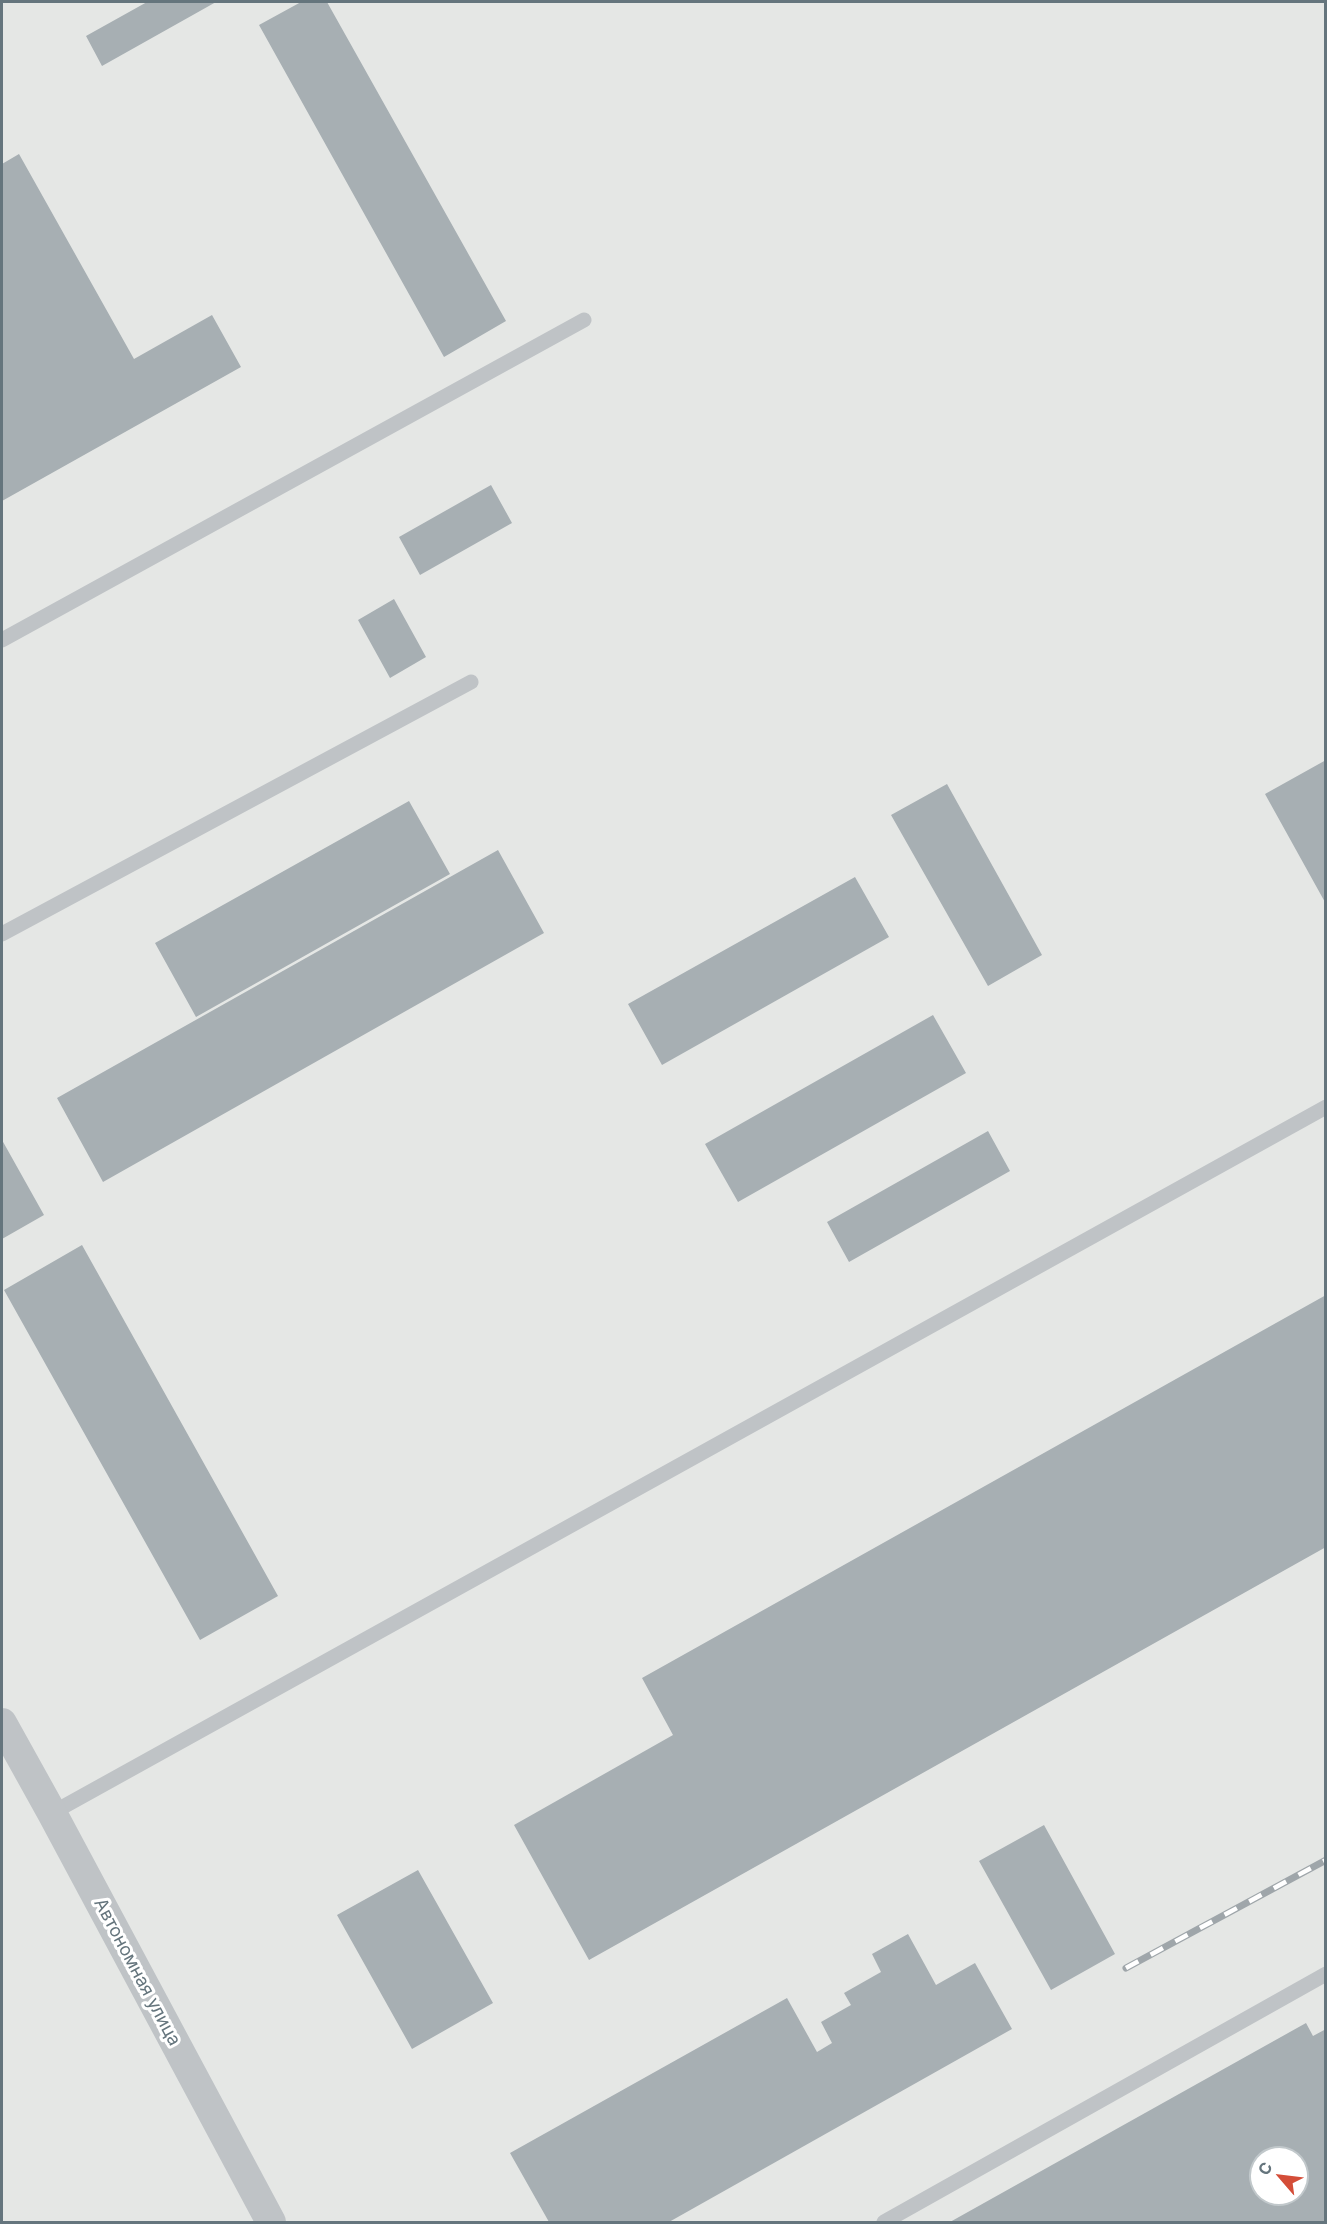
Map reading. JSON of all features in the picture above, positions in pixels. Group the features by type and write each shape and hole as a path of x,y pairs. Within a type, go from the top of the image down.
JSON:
{"street":[{"name":"Автономная улица","path":"2,1724 271,2223"}],"lane":[{"path":"2,640 584,320"},
{"path":"2,934 471,682"},
{"path":"52,1813 1326,1107"},
{"path":"884,2223 1326,1974"}],"shaded area":[{"path":"2,2 1325,2 1325,2222 2,2222"}],"building":[{"path":"147,2 216,2 102,66 86,36"},
{"path":"301,2 327,2 506,321 444,357 259,25"},
{"path":"19,154 134,359 212,315 241,367 2,501 2,164"},
{"path":"491,485 512,523 420,575 399,537"},
{"path":"394,599 426,657 390,678 358,620"},
{"path":"1326,760 1326,904 1265,794"},
{"path":"947,784 1042,955 988,986 891,815"},
{"path":"409,801 450,874 196,1017 155,943"},
{"path":"498,850 544,933 103,1182 57,1098"},
{"path":"855,877 889,937 662,1065 628,1004"},
{"path":"933,1015 966,1073 738,1202 705,1144"},
{"path":"988,1131 1010,1171 849,1262 827,1222"},
{"path":"2,1140 44,1215 2,1239"},
{"path":"82,1245 278,1596 200,1640 4,1290"},
{"path":"1326,1295 1326,1547 589,1960 514,1825 673,1735 642,1678"},
{"path":"1044,1825 1115,1954 1051,1990 979,1861"},
{"path":"418,1870 493,2003 412,2049 337,1915"},
{"path":"908,1934 936,1985 975,1963 1012,2029 669,2222 549,2222 510,2153 787,1998 817,2052 832,2043 821,2022 851,2005 844,1993 881,1972 872,1954"},
{"path":"1306,2023 1313,2036 1326,2029 1326,2222 950,2222"}],"railway":[{"path":"1126,1968 1326,1860"}]}
